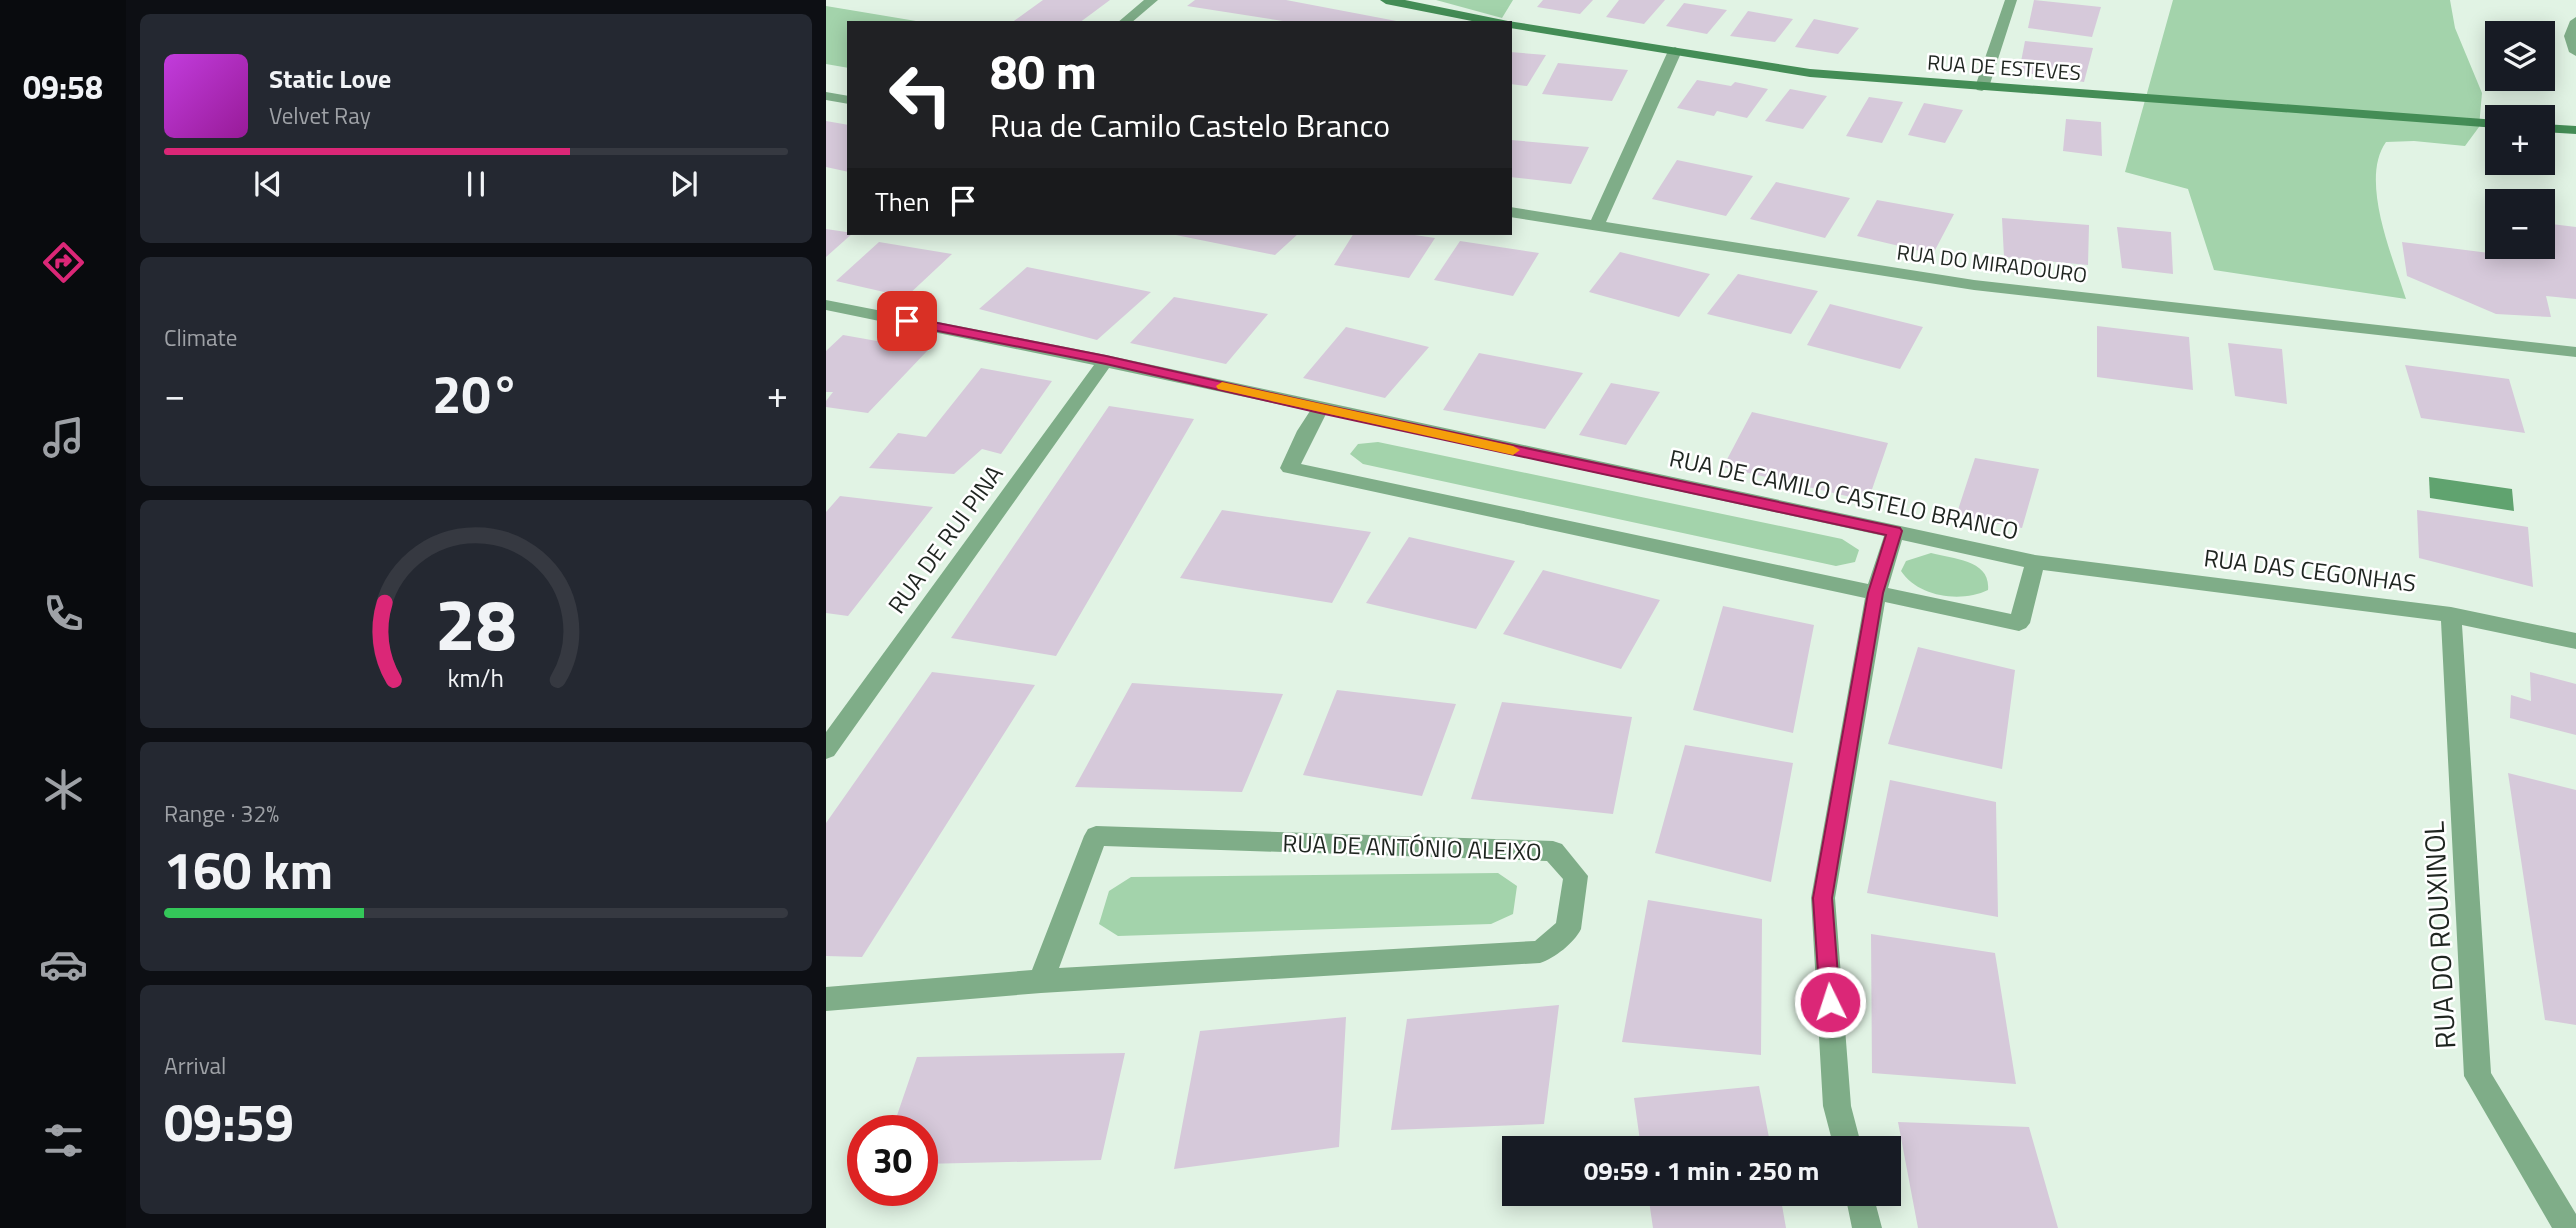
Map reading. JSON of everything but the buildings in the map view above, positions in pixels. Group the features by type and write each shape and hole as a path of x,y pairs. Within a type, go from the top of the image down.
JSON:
{"street":[{"path":"1126,21 1152,0"},
{"path":"1386,0 1493,21"},
{"path":"1982,87 2011,0"},
{"path":"2576,21 2571,36 2576,52"},
{"name":"RUA DE ESTEVES","path":"1512,24 1810,73 2485,123"},
{"path":"1596,226 1675,51"},
{"path":"826,96 847,100"},
{"path":"2555,129 2576,130"},
{"name":"RUA DO MIRADOURO","path":"1512,212 1974,285 2576,352"},
{"name":"RUA DE CAMILO CASTELO BRANCO","path":"826,305 1106,360 1320,409 2035,562 2019,623 1290,468 1306,431 1320,409"},
{"name":"RUA DE RUI PINA","path":"826,750 1106,360"},
{"path":"1845,1136 1837,1106 1823,898 1875,593 1895,531"},
{"name":"RUA DAS CEGONHAS","path":"2035,562 2451,615 2576,641"},
{"name":"RUA DO ROUXINOL","path":"2451,615 2478,1076 2568,1228"},
{"name":"RUA DE ANTÓNIO ALEIXO","path":"826,999 1041,981 1540,951 1568,929 1576,876 1553,851 1096,836 1041,981"},
{"path":"1862,1206 1867,1228"}],"shaded area":[{"path":"1436,0 1513,0 1502,18"},
{"path":"2173,0 2450,0 2455,28 2482,93 2479,127 2465,146 2414,141 2386,142 2379,158 2376,177 2381,219 2406,299 2214,270 2188,189 2125,172"},
{"path":"826,6 916,21 847,21 847,68 826,64"},
{"path":"1378,442 1842,539 1859,550 1855,562 1836,566 1363,464 1350,454 1358,444"},
{"path":"2429,477 2512,489 2514,511 2430,498"},
{"path":"1931,553 1960,559 1977,567 1984,572 1988,590 1953,597 1918,587 1901,571 1906,561"},
{"path":"1498,873 1517,886 1513,914 1491,924 1118,936 1099,924 1109,891 1131,877"}],"slow traffic":[{"path":"1222,386 1513,450"}],"route":[{"path":"907,321 1106,360 1320,409 1895,531 1875,593 1823,898 1830,1002"}]}
